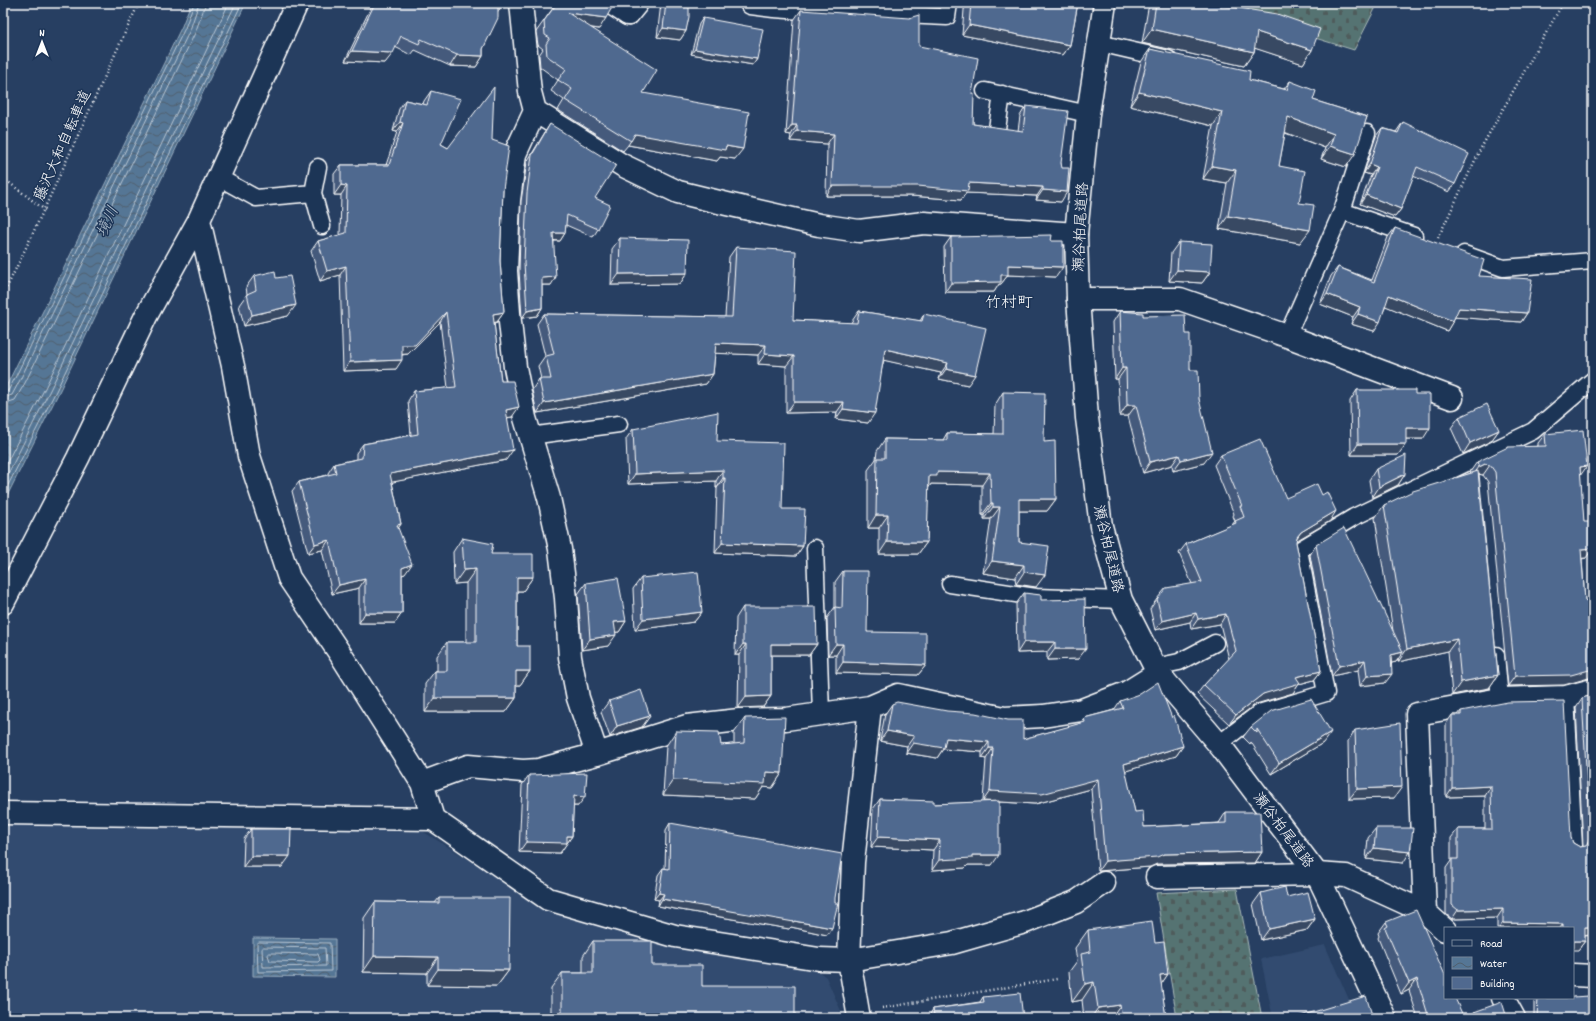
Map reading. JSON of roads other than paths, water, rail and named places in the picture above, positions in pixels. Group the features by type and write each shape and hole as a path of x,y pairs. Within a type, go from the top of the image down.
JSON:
{"street":[{"path":"3,603 78,458 146,316 198,220 297,3"},
{"path":"521,3 530,92 535,111 515,154 509,200 506,272 515,367 530,436 549,498 560,549 566,598 570,657 578,698 597,754"},
{"path":"751,3 903,15"},
{"name":"瀬谷柏尾道路","path":"1105,3 1088,114 1076,234 1078,299 1087,418 1101,526 1121,600 1156,670 1219,744 1317,874 1385,1018"},
{"path":"535,111 622,165 678,192 819,225 858,231 924,223 1076,234"},
{"path":"198,220 233,366 249,456 289,578 341,655 422,783 434,819"},
{"path":"1078,299 1180,299 1287,336 1452,398"},
{"path":"422,783 468,766 523,772 538,770 597,754 687,726 739,720 786,719 870,707 898,695 1004,718 1043,716 1082,710 1126,693 1156,670"},
{"path":"1425,912 1417,714 1500,699 1566,698 1593,690"},
{"path":"858,1015 849,960 853,862 870,707"},
{"path":"3,813 434,819 548,899 675,936 819,959 849,960 952,943 1025,922 1076,902 1104,883"},
{"path":"1158,877 1317,874 1346,876 1425,912 1444,929"},
{"path":"1574,975 1593,976"},
{"path":"1504,999 1514,1018"}],"lane":[{"path":"903,15 947,17 949,3"},
{"path":"1099,43 1181,61"},
{"path":"985,91 1088,114"},
{"path":"996,129 1002,94"},
{"path":"1287,336 1342,211 1367,133"},
{"path":"318,167 313,193 322,226"},
{"path":"218,177 256,198 313,193"},
{"path":"1342,211 1503,268 1593,261"},
{"path":"1219,744 1259,713 1326,693 1298,550 1354,517 1534,431 1593,380"},
{"path":"530,436 619,424"},
{"path":"815,548 821,713"},
{"path":"950,584 1036,597 1121,600"},
{"path":"1494,637 1500,699"},
{"path":"1156,670 1179,662 1215,643"},
{"path":"1566,698 1574,847"}],"water":[{"name":"境川","path":"191,3 246,3 59,392 3,504 3,393 182,26"},
{"path":"253,938 335,939 335,977 253,976"}],"district":[{"name":"竹村町","path":"1009,301"}]}
